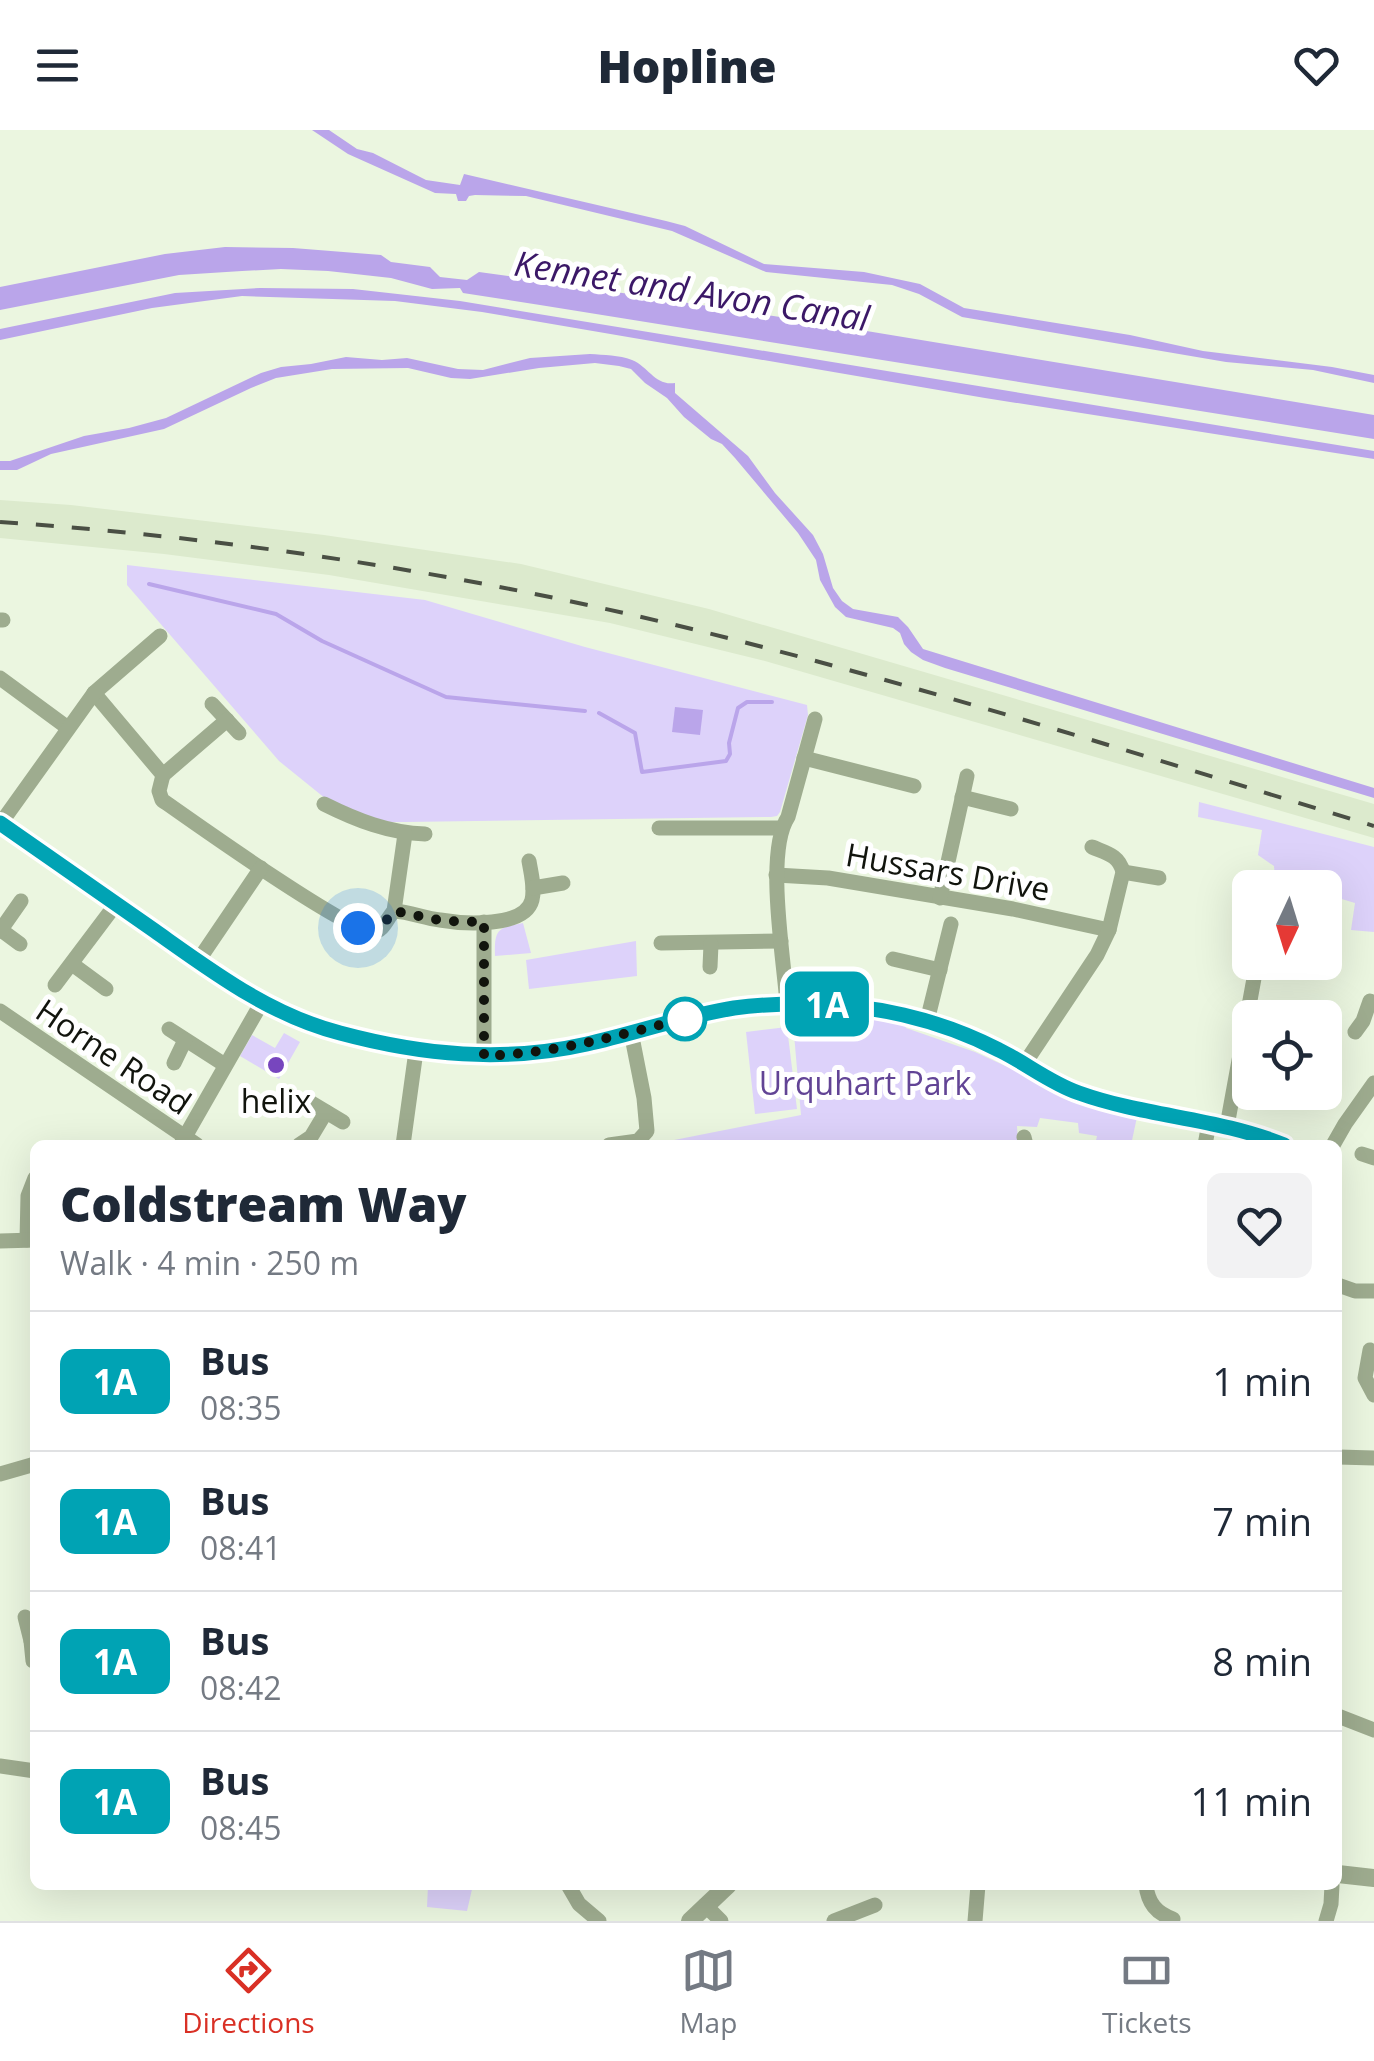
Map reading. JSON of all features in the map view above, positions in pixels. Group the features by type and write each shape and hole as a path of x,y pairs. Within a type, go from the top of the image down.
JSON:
{"street":[{"path":"160,636 94,693 0,823 216,975 262,1002 336,1032 460,1056 566,1048 734,1008 845,1005 927,1021 972,1037 1079,1093 1271,1140"},
{"path":"0,678 68,728"},
{"path":"94,693 164,776"},
{"path":"212,704 239,733"},
{"path":"787,1004 777,844 815,719"},
{"path":"227,720 164,776 159,795 261,868 365,932 377,932 394,911 405,834"},
{"path":"804,758 914,786"},
{"path":"940,898 967,776"},
{"path":"962,798 1011,809"},
{"path":"324,804 354,819 405,834 424,834"},
{"path":"659,828 781,828"},
{"path":"1025,1063 1097,956 1109,930 1123,872 1114,856 1092,848"},
{"path":"394,911 444,921 484,922 519,917 531,904 529,861"},
{"path":"198,961 261,868"},
{"path":"1123,872 1159,878"},
{"name":"Hussars Drive","path":"776,876 828,878 1013,909 1109,930"},
{"path":"533,888 562,883"},
{"path":"20,944 0,931 21,901"},
{"path":"56,985 116,904"},
{"path":"484,922 484,1056"},
{"path":"927,1021 951,924"},
{"path":"662,943 782,941"},
{"path":"710,967 711,944"},
{"path":"894,959 940,970"},
{"path":"72,964 106,989"},
{"path":"1226,1126 1254,980"},
{"path":"1364,1029 1370,1001"},
{"path":"188,1140 262,1002"},
{"name":"Horne Road","path":"3,1020 184,1140"},
{"path":"168,1029 225,1065"},
{"path":"632,1032 647,1131 639,1140"},
{"path":"174,1064 185,1040"},
{"path":"404,1140 416,1050"},
{"path":"1337,1140 1374,1083"},
{"path":"308,1102 343,1122"},
{"path":"307,1140 326,1112"},
{"path":"1206,1140 1209,1124"},
{"path":"30,1191 30,1225"},
{"path":"0,1241 30,1240"},
{"path":"1342,1283 1349,1270"},
{"path":"1342,1288 1374,1291"},
{"path":"1370,1350 1365,1378 1374,1396"},
{"path":"1342,1457 1374,1458"},
{"path":"0,1474 30,1465"},
{"path":"25,1617 30,1631"},
{"path":"1342,1718 1374,1730"},
{"path":"0,1766 30,1771"},
{"path":"1342,1874 1374,1878"},
{"path":"571,1890 593,1920"},
{"path":"690,1921 722,1890"},
{"path":"975,1921 978,1890"},
{"path":"1146,1890 1147,1913 1173,1919"},
{"path":"1326,1921 1332,1890"},
{"path":"705,1905 721,1921"},
{"path":"834,1921 849,1906 875,1905"}],"shaded area":[{"path":"312,130 329,130 357,149 426,180 460,185 464,174 666,221 685,226 764,264 864,272 920,284 964,308 1203,351 1332,367 1374,375 1374,383 1313,370 1226,362 962,317 919,294 892,285 766,272 672,231 526,196 475,195 458,201 456,194 435,193 348,154"},
{"path":"225,247 381,255 391,262 430,267 440,277 467,280 479,272 550,282 1374,415 1374,439 463,293 460,288 432,289 391,278 328,271 281,269 179,275 0,310 0,287 165,254"},
{"path":"260,288 353,289 460,301 1374,451 1374,459 985,398 482,312 395,301 242,296 152,308 0,340 0,329 175,293"},
{"path":"590,354 632,360 662,382 675,383 675,393 748,456 813,535 833,588 842,601 853,609 898,617 923,649 1374,788 1374,798 945,668 911,652 893,628 846,617 835,607 820,580 816,560 798,533 735,458 631,369 619,366 595,363 470,379 408,368 332,369 276,378 164,429 51,454 17,470 0,470 0,461 84,436 166,418 281,367 346,357 407,358 483,370 530,358"},
{"path":"0,500 324,535 521,564 709,609 1374,804 1374,838 765,661 610,623 329,575 0,538"},
{"path":"675,707 703,710 700,735 672,732"}],"green space":[{"path":"127,565 425,600 807,705 808,715 780,812 771,817 406,822 361,815 331,803 279,761 127,585"},
{"path":"1199,802 1374,847 1374,932 1351,930 1355,903 1342,899 1342,870 1274,870 1258,855 1262,830 1198,817"},
{"path":"523,923 531,953 495,956 499,931"},
{"path":"636,941 637,976 529,989 526,960"},
{"name":"Urquhart Park","path":"792,1011 904,1022 906,1028 975,1052 1063,1095 1137,1117 1132,1140 1096,1140 1097,1136 1079,1133 1078,1123 1040,1118 1037,1127 1017,1126 1018,1140 674,1140 801,1115"},
{"path":"787,1027 797,1109 755,1114 746,1032"},
{"path":"284,1033 300,1042 279,1079 240,1056 252,1035 275,1048"},
{"path":"428,1890 472,1890 467,1911 427,1907"}],"waterway":[{"path":"149,584 276,614 322,641 446,697 585,711"},
{"path":"599,713 635,733 642,772 726,761 738,708 747,702 772,702"}],"railway":[{"path":"0,522 284,551 566,600 908,686 1374,826"}],"bus line":[{"name":"1A","path":"0,823 216,975 287,1014 336,1032 460,1056 512,1055 588,1044 734,1008 845,1005 946,1026 1079,1093 1271,1140"}],"place":[{"name":"helix","path":"276,1065"}],"route":[{"path":"358,928 377,932 394,911 444,921 484,922 484,1056 588,1044 685,1019"}],"water label":[{"name":"Kennet and Avon Canal","path":"692,290"}]}
